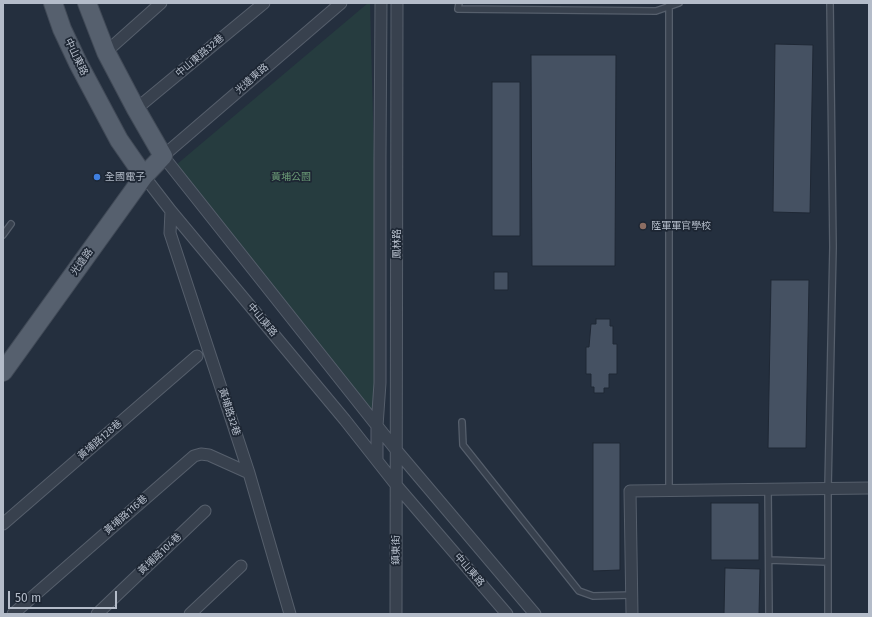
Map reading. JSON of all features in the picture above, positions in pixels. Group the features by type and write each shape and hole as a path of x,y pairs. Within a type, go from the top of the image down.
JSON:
{"main road":[{"name":"中山東路","path":"53,3 62,29 78,63 119,140 144,176"},
{"path":"87,3 106,52 136,110 163,156"},
{"name":"光遠路","path":"3,372 144,176 163,156"}],"street":[{"path":"106,52 161,3"},
{"name":"中山東路32巷","path":"136,110 264,3"},
{"name":"光遠東路","path":"163,156 341,3"},
{"name":"鳳林路","path":"377,459 377,426 380,384 381,3"},
{"name":"鳳林路","path":"397,3 397,486"},
{"path":"163,156 397,451 535,614"},
{"name":"中山東路","path":"144,176 377,459 397,486 507,614"},
{"name":"黃埔路32巷","path":"172,211 170,233 249,473 290,614"},
{"name":"黃埔路128巷","path":"3,524 196,356"},
{"name":"黃埔路116巷","path":"13,614 194,456 201,454 209,455 249,473"},
{"name":"鎮東街","path":"396,614 397,486"},
{"path":"632,614 630,491 869,488"},
{"name":"黃埔路104巷","path":"97,614 205,511"},
{"path":"190,614 241,566"}],"lane":[{"path":"458,3 458,9 656,11 669,5 679,3"},
{"path":"828,614 828,488 833,247 830,3"},
{"path":"669,5 670,490"},
{"path":"3,235 11,224"},
{"path":"462,422 463,445 579,591 593,596 632,595"},
{"path":"768,489 769,614"},
{"path":"769,560 828,562"}],"green space":[{"name":"黃埔公園","path":"368,3 370,3 380,383 377,426 176,165"}],"building":[{"path":"775,44 813,45 810,213 773,212"},
{"path":"531,55 616,55 615,266 532,266"},
{"path":"492,82 520,82 520,236 492,236"},
{"path":"494,272 508,272 508,290 494,290"},
{"path":"771,280 809,280 806,448 768,448"},
{"path":"596,319 610,319 610,326 613,326 613,344 617,344 617,374 609,374 609,388 604,388 604,393 594,393 594,387 591,387 591,374 586,374 586,347 589,347 591,324 596,324"},
{"path":"593,443 620,443 620,570 593,571"},
{"path":"711,503 759,503 759,560 711,560"},
{"path":"725,568 760,569 759,614 724,614"}],"place":[{"name":"全國電子","path":"97,177"},
{"name":"陸軍軍官學校","path":"643,226"}]}
